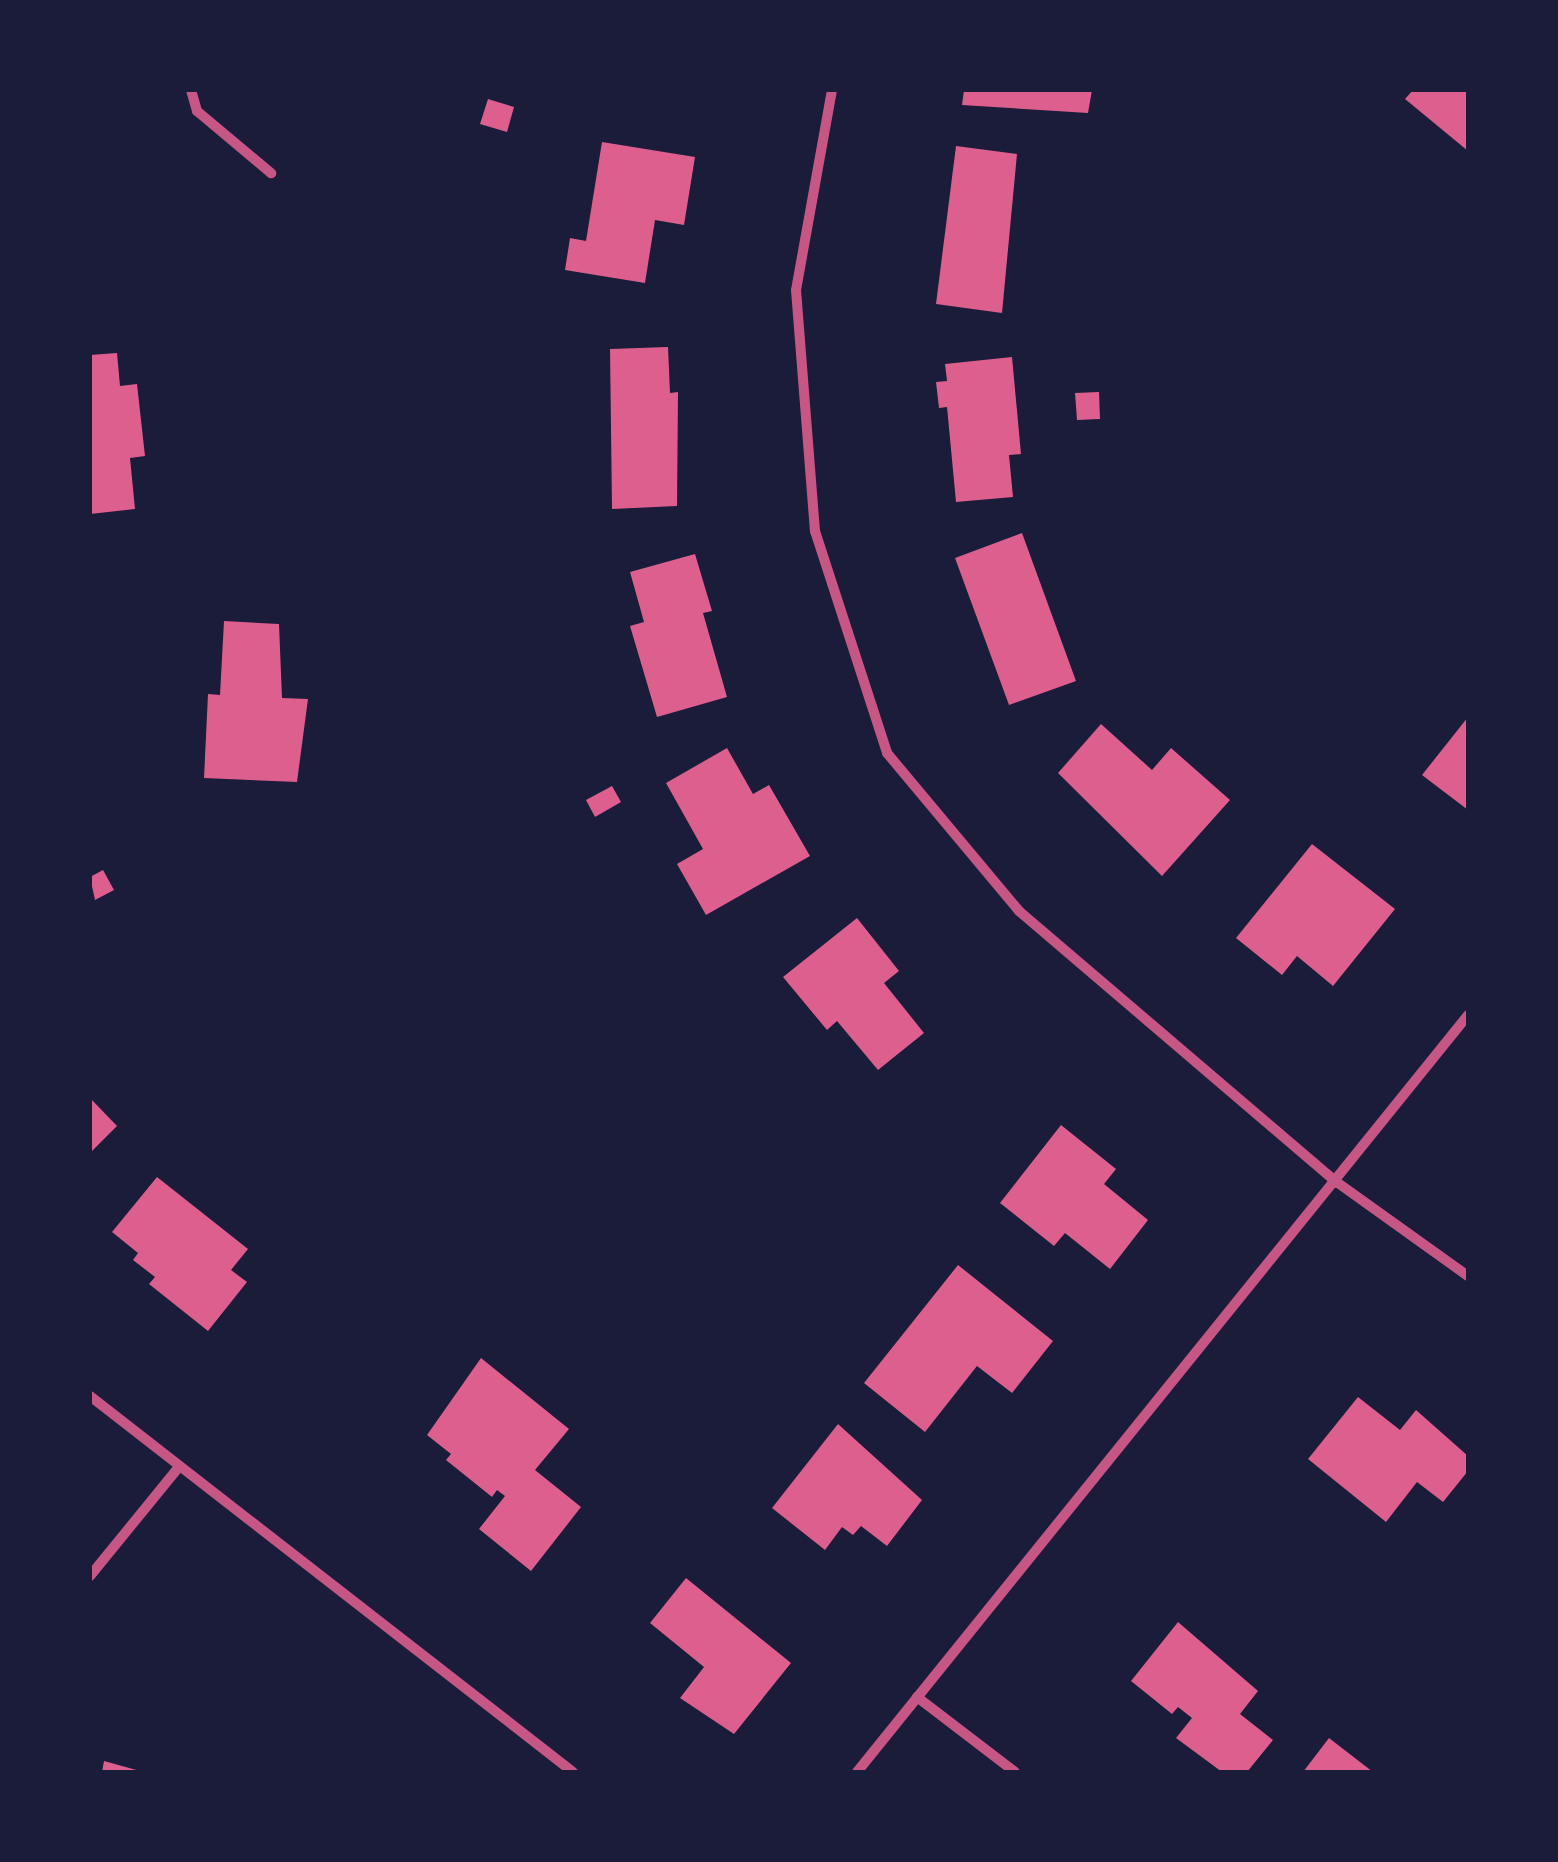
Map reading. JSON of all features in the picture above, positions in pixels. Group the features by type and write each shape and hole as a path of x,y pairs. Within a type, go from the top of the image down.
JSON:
{"street":[{"path":"191,90 197,111 271,173"},
{"path":"832,90 796,290 815,531 886,753 1019,911 1338,1183 1468,1276"},
{"path":"857,1772 1338,1183 1468,1014"},
{"path":"90,1396 573,1772"},
{"path":"90,1576 178,1468"},
{"path":"918,1697 1015,1772"}],"building":[{"path":"964,90 1092,90 1088,113 962,105"},
{"path":"1413,90 1468,90 1468,151 1405,99"},
{"path":"488,99 514,107 507,132 480,124"},
{"path":"602,142 695,157 684,225 655,220 645,283 565,270 570,238 586,241"},
{"path":"956,146 1017,154 1002,313 936,304"},
{"path":"668,347 670,393 678,392 677,506 612,509 610,349"},
{"path":"117,353 120,386 137,384 145,456 130,458 135,509 90,514 90,355"},
{"path":"1012,357 1021,454 1009,455 1013,497 956,502 947,407 939,408 936,382 947,381 945,364"},
{"path":"1099,392 1100,419 1077,420 1075,393"},
{"path":"1022,533 1076,681 1009,705 955,558"},
{"path":"695,554 712,611 703,613 727,697 657,717 630,626 644,622 630,572"},
{"path":"224,621 279,624 282,698 308,699 297,782 204,778 208,694 220,695"},
{"path":"1468,717 1468,810 1422,775"},
{"path":"1101,724 1152,770 1171,748 1230,800 1162,876 1058,773"},
{"path":"727,748 753,794 769,785 810,856 706,915 677,864 703,849 666,783"},
{"path":"612,786 621,802 595,817 586,800"},
{"path":"1312,844 1395,909 1333,986 1297,956 1282,975 1236,938"},
{"path":"103,870 114,890 95,900 90,877"},
{"path":"857,918 899,971 884,983 924,1033 878,1070 837,1021 827,1030 783,977"},
{"path":"90,1098 117,1126 90,1153"},
{"path":"1061,1125 1116,1169 1104,1184 1148,1220 1110,1269 1065,1233 1054,1246 1000,1203"},
{"path":"157,1177 248,1249 231,1270 247,1282 208,1331 149,1284 155,1277 133,1260 138,1253 112,1232"},
{"path":"958,1265 1053,1341 1012,1393 977,1366 925,1432 864,1383"},
{"path":"481,1358 569,1429 535,1470 581,1507 531,1571 479,1529 505,1496 497,1490 492,1497 446,1460 451,1454 427,1435"},
{"path":"1358,1397 1400,1430 1416,1410 1468,1456 1468,1471 1443,1502 1417,1482 1386,1522 1308,1459"},
{"path":"838,1424 922,1500 887,1546 861,1526 853,1535 842,1527 825,1550 772,1508"},
{"path":"686,1578 791,1663 734,1734 680,1698 704,1667 650,1623"},
{"path":"1178,1622 1258,1691 1240,1714 1273,1740 1247,1772 1222,1772 1176,1738 1192,1718 1178,1707 1172,1714 1131,1681"},
{"path":"1329,1738 1373,1772 1303,1772"},
{"path":"104,1761 140,1771 140,1772 102,1772"}]}
